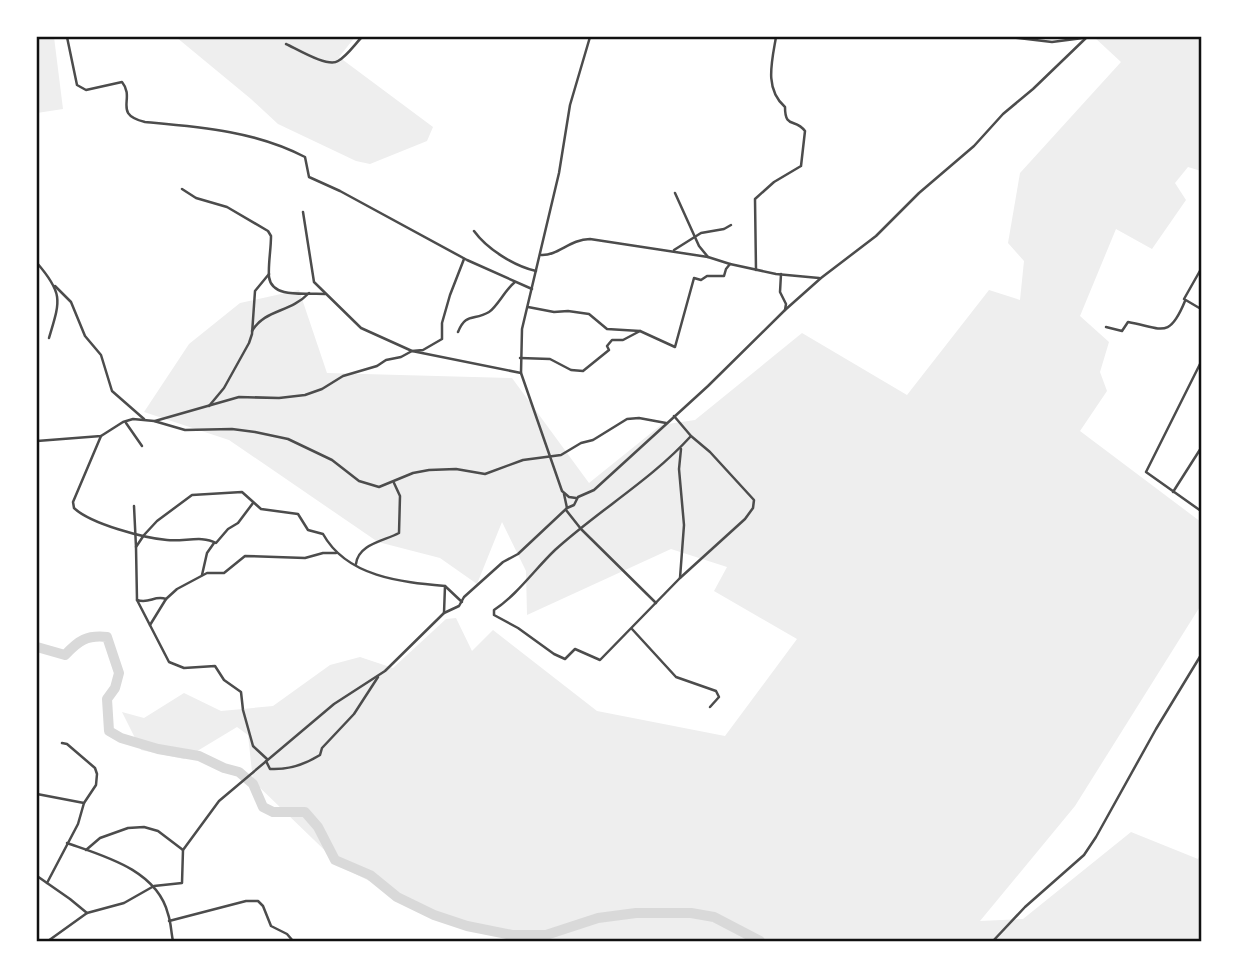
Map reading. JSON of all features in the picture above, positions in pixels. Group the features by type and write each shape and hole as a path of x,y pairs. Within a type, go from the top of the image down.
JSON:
{"street":[{"path":"67,37 77,85 86,90 122,82 126,90 126,111 131,117 145,122 250,135 286,148 305,158 309,177 340,191 464,259 532,289"},
{"path":"286,44 333,63 362,37"},
{"path":"590,37 570,105 559,173 521,337 521,373 564,494 566,509 581,529 657,603"},
{"path":"756,270 755,199 774,182 801,166 804,148 805,131 785,118 785,107 777,99 771,86 776,37"},
{"path":"1010,37 1052,42 1086,37"},
{"path":"564,494 578,497 594,490 708,386 785,310 821,278 876,236 919,193 974,146 1003,114 1086,37"},
{"path":"182,189 196,198 227,207 268,231 271,236 269,274 272,285 279,291 328,295"},
{"path":"675,193 694,237 708,257"},
{"path":"303,212 310,249 311,276 320,290 361,328 412,351 521,373"},
{"path":"670,251 694,237 731,225"},
{"path":"474,231 490,249 522,268 536,271"},
{"path":"540,255 548,255 580,239 708,257 756,270 821,278"},
{"path":"154,421 239,397 279,398 304,395 343,376 377,366 412,351 423,350 442,339 442,323 447,303 464,259"},
{"path":"37,264 71,302 85,336 101,355 112,391 144,419"},
{"path":"528,307 589,314 607,329 639,331 675,347 694,278 701,280 707,276 724,276 730,264"},
{"path":"1105,327 1122,331 1128,322 1155,329 1165,328 1176,322 1185,301 1184,296 1201,269"},
{"path":"209,406 228,381 249,343 255,291 269,274"},
{"path":"782,274 780,292 786,304 785,310"},
{"path":"458,332 462,322 468,318 488,313 515,282"},
{"path":"49,338 58,305 55,286"},
{"path":"252,331 260,319 284,310 309,293"},
{"path":"1185,301 1201,309"},
{"path":"520,358 550,359 570,370 583,371 609,350 607,346 612,340 623,340 639,331"},
{"path":"1201,362 1146,472 1201,511"},
{"path":"674,416 754,500 753,508 745,519 680,578 600,660 575,649 565,659 497,617 493,612 555,550 640,483 691,436"},
{"path":"37,441 101,436 125,422 144,419 185,430 232,429 278,436 324,455 367,485 379,487 413,473 429,470 456,469 485,474 523,460 565,454 627,419 639,418 666,423"},
{"path":"125,422 142,446"},
{"path":"101,436 73,502 74,508 89,518 135,533 170,541 206,538 214,543"},
{"path":"680,578 684,525 679,469 682,446"},
{"path":"1173,492 1201,448"},
{"path":"356,564 359,554 365,548 399,533 400,496 394,483"},
{"path":"136,547 144,535 186,499 197,493 230,494 239,491 247,494 261,509 298,514 308,530 323,534 336,553 363,571 410,583 445,586 462,602"},
{"path":"48,941 87,913 124,903 154,886 182,883 183,850 213,807 334,704 379,675 503,562 539,537 566,509 574,505 578,497"},
{"path":"201,576 207,553 214,543 238,523 253,503"},
{"path":"134,506 136,600 169,662 184,668 215,666 224,680 242,692 243,710 253,746 266,760 270,769 297,767 320,755 323,748 359,708 379,675"},
{"path":"150,625 166,599 177,589 207,573 223,573 241,558 250,555 305,558 323,552 336,553"},
{"path":"444,613 445,586"},
{"path":"136,600 146,603 159,597 166,599"},
{"path":"632,629 676,677 716,691 719,696 710,707"},
{"path":"993,941 1025,907 1084,855 1201,655"},
{"path":"47,883 78,824 84,803 96,785 95,768 70,746 62,743"},
{"path":"37,794 84,803"},
{"path":"86,850 100,838 128,828 144,827 158,831 183,850"},
{"path":"67,843 133,870 154,886 168,912 173,941"},
{"path":"37,876 87,913"},
{"path":"169,921 246,901 258,901 263,906 271,926 287,934 293,941"}],"shaded area":[{"path":"37,37 54,37 63,109 37,113"},
{"path":"176,37 355,37 339,57 433,127 427,141 370,164 356,161 278,124"},
{"path":"1094,37 1201,37 1201,171 1188,167 1175,183 1186,200 1152,249 1116,229 1080,316 1109,342 1100,372 1107,391 1080,431 1201,522 1201,605 1075,806 980,921 1023,919 1131,832 1198,859 1201,852 1201,941 521,941 445,918 343,868 253,781 248,735 237,727 184,759 141,750 122,712 144,718 184,693 221,711 273,706 330,665 360,657 393,668 446,619 456,618 472,651 493,630 597,711 725,736 797,639 714,591 727,567 671,549 527,615 526,571 502,522 477,584 440,558 378,542 229,440 144,412 189,344 240,303 299,290 327,373 512,378 589,483 661,425 695,420 802,333 907,395 989,290 1020,300 1024,261 1008,243 1020,173 1121,62"}],"waterway":[{"path":"37,647 65,655 84,640 107,637 119,673 115,688 107,699 109,731 121,738 158,749 199,756 239,772 253,784 263,807 273,812 305,812 318,827 335,860 370,875 397,897 434,915 467,926 512,935 546,935 598,918 636,913 691,913 714,917 760,941"}]}
